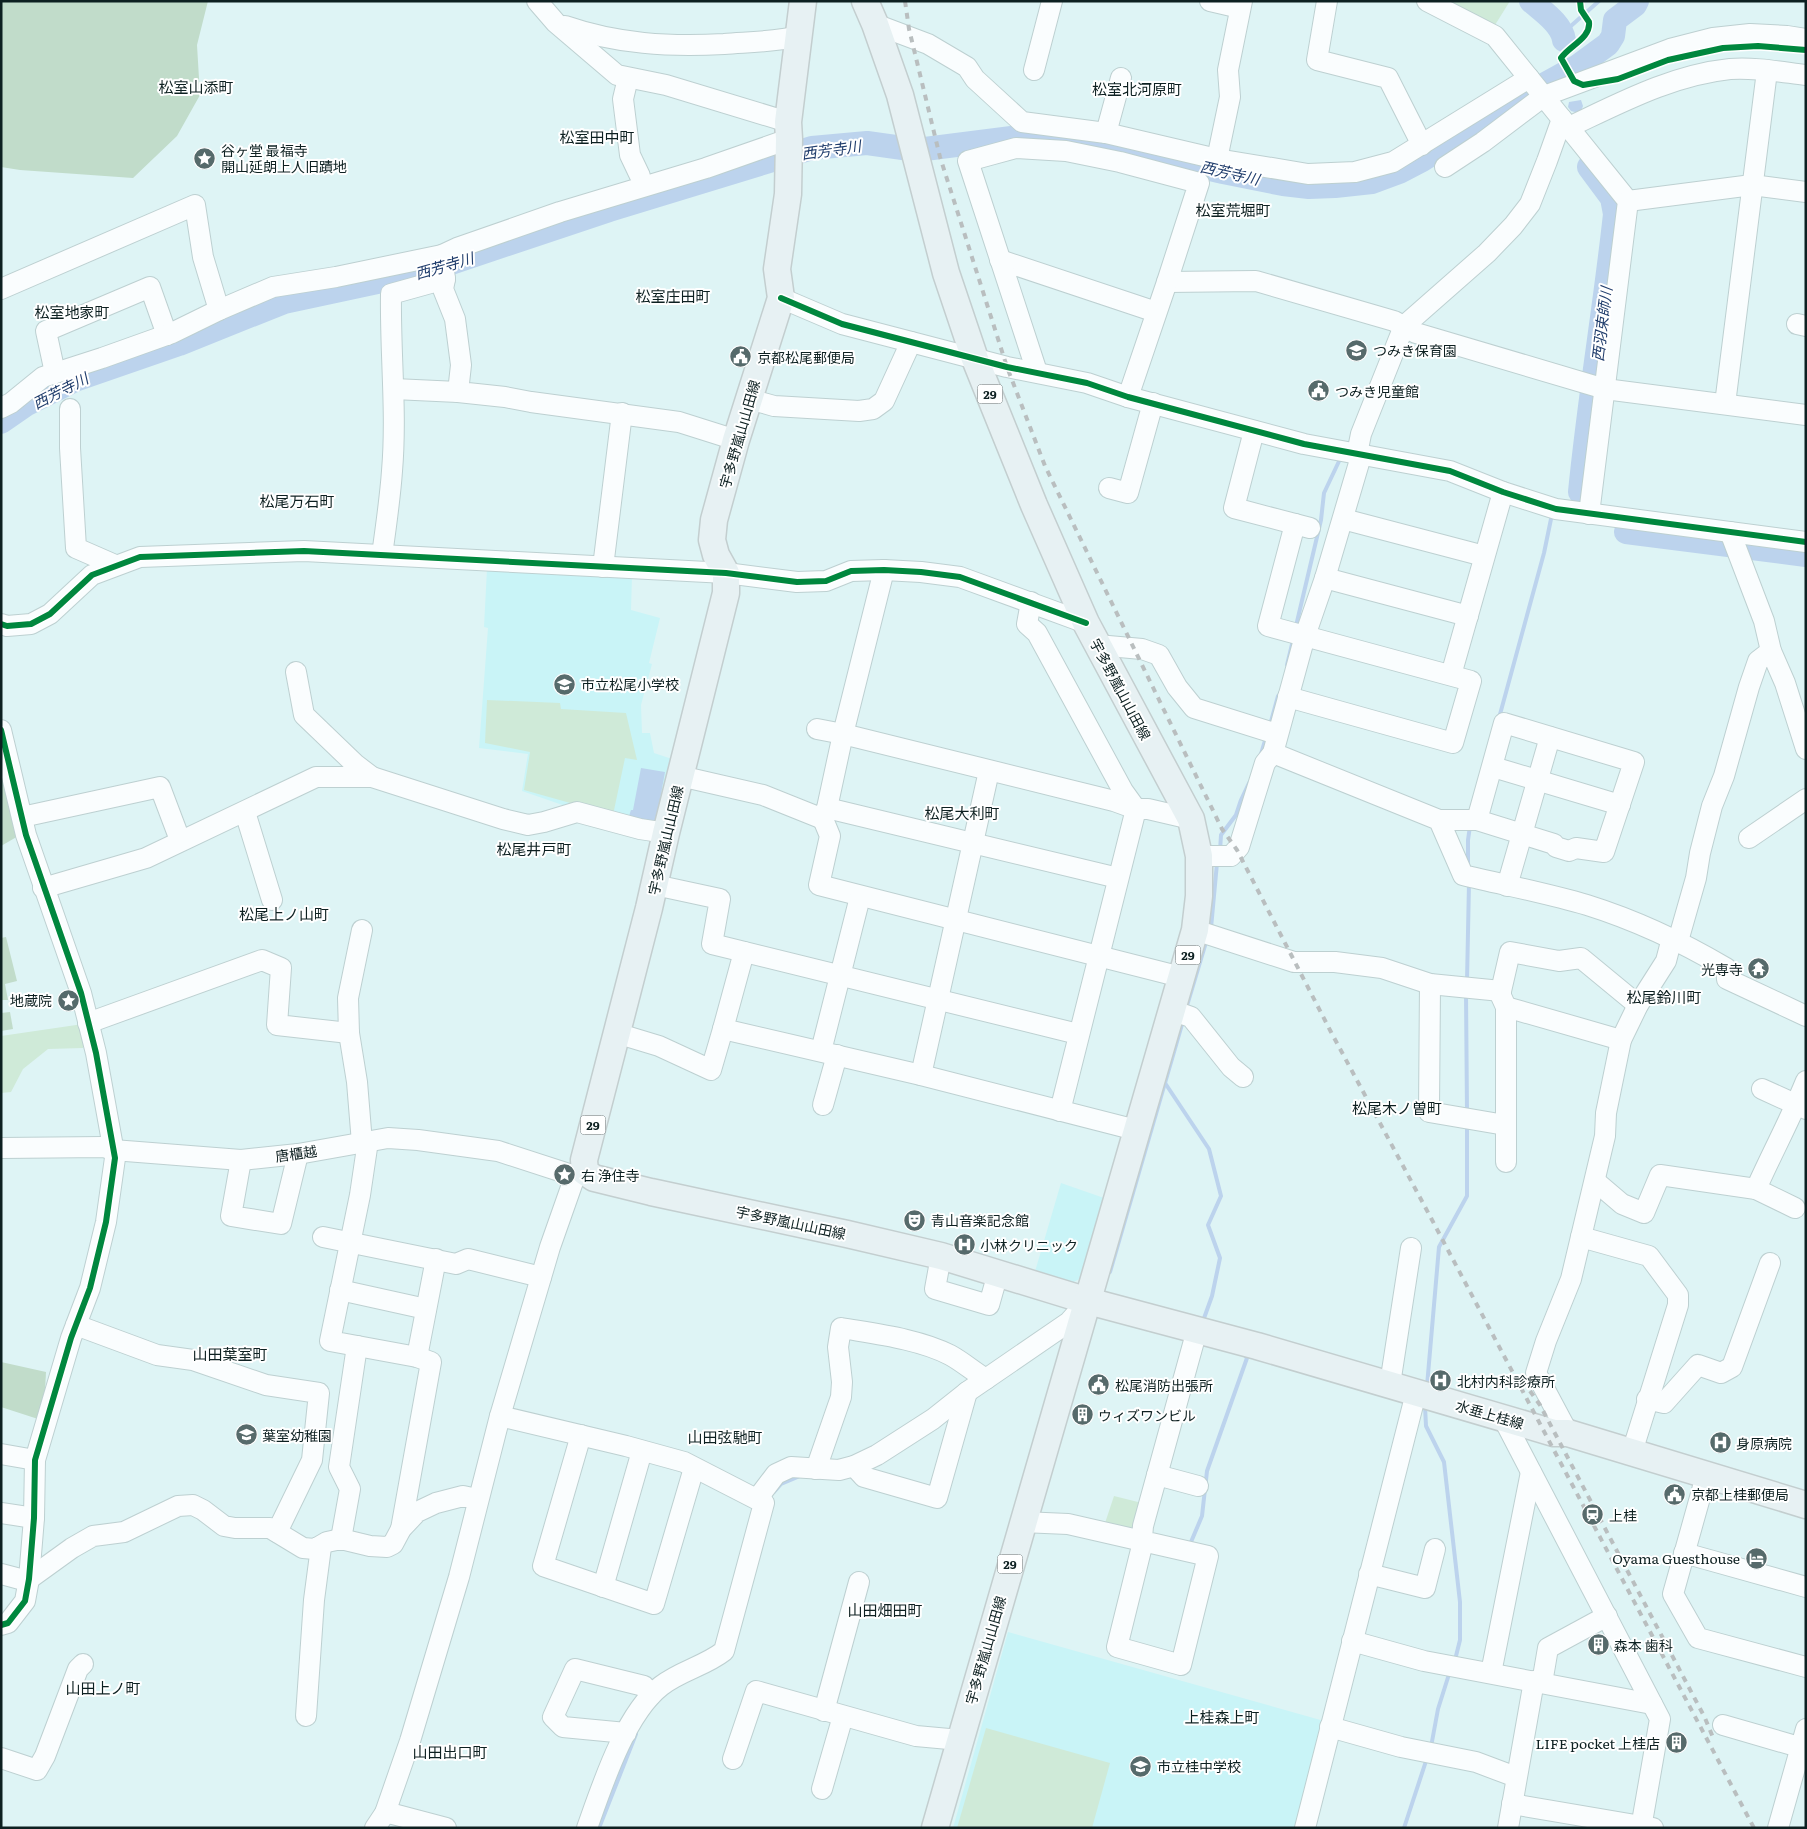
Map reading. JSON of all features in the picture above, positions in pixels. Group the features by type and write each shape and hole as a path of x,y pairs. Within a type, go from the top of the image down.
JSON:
{"main road":[{"name":"宇多野嵐山山田線","path":"803,1 789,142 788,194 777,269 782,298 736,440 714,520 712,540 716,555 726,573 726,593 680,776 655,886 580,1174 651,1192 941,1256 1088,1301"},
{"name":"宇多野嵐山山田線","path":"870,12 900,95 946,273 975,358 1034,505 1092,634 1191,819 1199,856 1199,896 1204,933 1181,977 1171,1010 935,1828"},
{"name":"水垂上桂線","path":"1088,1301 1390,1384 1554,1433 1568,1433 1806,1505"}],"street":[{"path":"537,1 556,23 617,75 666,85 789,142"},
{"path":"1034,70 1052,1"},
{"path":"1210,1 1241,5 1228,70 1230,97 1217,159"},
{"path":"1327,1 1317,60 1388,78 1422,146"},
{"path":"1427,1 1495,36 1628,201 1596,386 1589,514"},
{"path":"870,12 967,67 975,79 1022,122 1106,133 1217,159 1308,174 1354,172 1393,162 1422,146 1529,78"},
{"path":"556,23 584,33 644,44 693,46 775,41 800,36"},
{"path":"1446,167 1544,96 1670,49 1713,38 1750,34 1806,39"},
{"path":"1199,856 1231,856 1240,847 1265,763 1275,744 1305,636 1344,518 1359,463 1357,454 1361,434 1399,324 1487,253 1518,219 1530,204 1565,123 1685,78 1730,69 1806,75"},
{"path":"1725,404 1767,71"},
{"path":"628,78 623,99 630,156 640,176"},
{"path":"1106,133 1121,78"},
{"path":"1,408 11,403 43,377 167,334 273,287 336,277 442,255 456,248 560,212 789,142"},
{"path":"1037,372 968,161 1016,148 1066,151 1120,162 1199,183 1128,397"},
{"path":"1628,201 1752,185 1806,192"},
{"path":"1,289 195,205 202,257 219,310"},
{"path":"442,255 445,279 443,289 455,319 461,366 458,392"},
{"path":"1000,260 1156,312"},
{"path":"382,555 392,470 394,388 391,294 445,279"},
{"path":"1167,282 1256,281 1399,324 1416,333 1596,386 1806,415"},
{"path":"55,373 46,331 150,287 167,334"},
{"path":"782,298 842,324 1007,367 1087,384 1128,397 1304,444 1450,471 1503,492 1556,509 1733,541 1806,542"},
{"path":"749,399 774,406 859,411 873,409 884,401 911,342"},
{"path":"394,388 505,397 622,413 679,422 736,440"},
{"path":"1127,493 1153,403"},
{"path":"70,409 70,448 76,548 115,565"},
{"path":"603,567 622,413"},
{"path":"1254,431 1234,508 1303,526 1268,626 1471,681 1453,742 1288,697"},
{"path":"1451,675 1503,492"},
{"path":"1344,518 1484,556"},
{"path":"1733,541 1764,621 1771,650 1786,683 1806,749"},
{"path":"1,624 7,626 30,624 50,614 92,575 115,565 140,557 179,554 304,551 726,573 797,582 826,581 851,571 884,570 960,577 1031,602 1092,634 1159,655 1177,687 1194,708 1439,820 1477,820 1554,844 1556,847 1569,851 1576,848 1604,852 1634,762 1504,723 1477,820"},
{"path":"884,570 825,813 830,836 819,885 860,897 956,919 1181,977"},
{"path":"1325,578 1468,616"},
{"path":"1031,602 1027,624 1037,633 1123,791 1136,809"},
{"path":"1568,1433 1536,1373 1546,1341 1571,1279 1605,1136 1606,1113 1621,1040 1638,1005 1666,962 1675,939 1696,878 1700,853 1712,806 1724,776 1752,678 1758,661 1771,650"},
{"path":"296,672 304,715 372,778"},
{"path":"816,729 990,770 1136,809 1148,809 1191,819"},
{"path":"1,730 26,835 81,993 96,1054 115,1158 106,1222 90,1288 76,1325 35,1460 34,1518 29,1579 25,1601 8,1623 1,1625"},
{"path":"1507,886 1550,737"},
{"path":"1492,767 1620,805"},
{"path":"921,1075 990,770"},
{"path":"680,776 763,795 825,813 973,843 1118,878"},
{"path":"43,888 146,858 180,840 245,812 316,777 372,778 528,825 577,812 666,834"},
{"path":"22,817 160,787 180,840"},
{"path":"1749,838 1806,799"},
{"path":"1060,1112 1078,1034 1136,809"},
{"path":"245,812 272,900"},
{"path":"1439,820 1463,875 1585,905 1675,939 1726,968 1727,979 1806,1016"},
{"path":"655,886 720,899 712,944 1078,1034"},
{"path":"823,1105 840,975 860,897"},
{"path":"362,930 348,998 349,1034 365,1142 360,1195 330,1341 417,1357 431,1362 401,1529"},
{"path":"1204,933 1294,962 1335,962 1382,968 1430,984 1504,999 1621,1040"},
{"path":"616,1033 659,1046 711,1070 744,952"},
{"path":"1506,1162 1504,999 1510,952 1559,961 1581,958 1638,1005"},
{"path":"88,1023 262,960 281,968 277,1024 349,1034"},
{"path":"1430,984 1429,1112 1505,1125"},
{"path":"1171,1010 1191,1017 1231,1067 1243,1077"},
{"path":"723,1028 921,1075 1136,1130"},
{"path":"1756,1189 1773,1150 1801,1107 1806,1081"},
{"path":"1762,1089 1801,1107"},
{"name":"唐櫃越","path":"1,1148 104,1147 113,1150 240,1160 298,1154 388,1138 498,1151 580,1174"},
{"path":"240,1160 231,1216 281,1224 298,1154"},
{"path":"380,1821 410,1741 459,1577 477,1499 541,1277 580,1174"},
{"path":"1595,1181 1622,1204 1644,1213 1660,1175 1756,1189 1795,1208"},
{"path":"324,1237 456,1264 468,1259 541,1277"},
{"path":"1581,1237 1649,1256 1678,1296 1678,1305 1647,1399 1632,1452"},
{"path":"1390,1384 1411,1248"},
{"path":"417,1357 436,1259"},
{"path":"1647,1399 1664,1403 1698,1365 1721,1373 1732,1367 1770,1263"},
{"path":"340,1290 426,1309"},
{"path":"757,1499 776,1474 791,1467 839,1470 854,1466 877,1455 933,1419 967,1392 1070,1322 1088,1301"},
{"path":"76,1325 158,1355 192,1360 266,1385 319,1393 312,1460 277,1532"},
{"path":"816,1469 841,1397 842,1382 838,1347 841,1328 930,1347 951,1355 986,1380"},
{"path":"1022,1522 1068,1524 1141,1539 1208,1556 1181,1664 1117,1647 1142,1550 1141,1539 1196,1330"},
{"path":"341,1539 350,1489 339,1467 357,1346"},
{"path":"854,1466 864,1478 936,1498 967,1392"},
{"path":"1305,1828 1416,1393"},
{"path":"500,1416 684,1462 764,1503 724,1651 713,1660 673,1678 650,1696 626,1733 610,1766 587,1828"},
{"path":"1503,1418 1660,1718 1645,1827 1512,1804"},
{"path":"581,1435 543,1566 654,1604 694,1468"},
{"path":"603,1586 642,1451"},
{"path":"1,1454 35,1460"},
{"path":"1491,1673 1531,1472"},
{"path":"1157,1475 1198,1486"},
{"path":"1706,1476 1673,1594 1698,1638 1806,1667"},
{"path":"1,1574 20,1579 29,1579 72,1548 93,1536 124,1532 178,1506 192,1505 224,1526 270,1528 303,1548 315,1549 327,1542 341,1539 370,1546 387,1547 393,1544 401,1529 417,1512 436,1503 463,1496 477,1499"},
{"path":"1,1513 34,1518"},
{"path":"306,1716 314,1600 320,1547"},
{"path":"1369,1574 1425,1588 1435,1549"},
{"path":"1684,1553 1806,1587"},
{"path":"824,1710 859,1582"},
{"path":"1508,1828 1516,1777 1538,1682 1548,1648 1607,1616"},
{"path":"1352,1641 1424,1661 1652,1704"},
{"path":"1,1758 37,1770 45,1756 78,1669 83,1664"},
{"path":"626,1733 563,1728 553,1717 574,1669 644,1686 650,1696"},
{"path":"734,1759 756,1691 916,1736 960,1740"},
{"path":"822,1789 843,1716"},
{"path":"1723,1725 1804,1742 1779,1828"},
{"path":"1330,1727 1400,1747 1476,1762 1516,1777"},
{"path":"380,1821 394,1814 446,1828"}],"shaded area":[{"path":"1581,100 1583,106 1581,110 1577,112 1571,111 1568,107 1569,102"},
{"name":"市立松尾小学校","path":"487,569 632,576 631,610 660,618 649,663 652,664 641,705 642,733 650,733 654,753 669,758 676,756 661,826 577,810 522,791 528,754 479,748 488,628 484,627"},
{"path":"641,768 665,772 656,822 629,816 631,810 633,810"},
{"path":"1061,1183 1104,1198 1083,1277 1068,1285 1034,1275"},
{"name":"市立桂中学校","path":"1008,1632 1324,1721 1297,1828 953,1828"}],"green space":[{"path":"1,1 208,1 197,45 200,95 177,136 133,178 1,167"},
{"path":"1448,1 1510,1 1495,25"},
{"path":"487,700 560,703 561,709 626,713 637,760 625,758 613,815 524,790 530,752 485,743"},
{"path":"1,762 20,835 1,846"},
{"path":"6,937 17,981 5,984 8,1000 1,1000 1,938"},
{"path":"10,1012 13,1029 1,1031 1,1013"},
{"path":"83,1024 83,1048 48,1049 23,1069 11,1092 1,1093 1,1036"},
{"path":"1,1362 46,1372 45,1391 38,1419 1,1407"},
{"path":"1114,1496 1142,1503 1137,1523 1129,1529 1105,1523"},
{"path":"986,1728 1110,1763 1092,1828 957,1828"}],"waterway":[{"path":"1531,1 1556,23 1564,40"},
{"path":"1563,33 1599,1"},
{"name":"西芳寺川","path":"1,422 27,404 75,380 179,344 284,302 424,272 609,210 812,148 867,143 917,150 1042,134 1069,136 1283,184 1309,187 1372,182 1399,172 1422,160 1520,98 1578,66 1608,44 1613,36 1615,20 1635,5 1637,1"},
{"name":"西羽束師川","path":"1580,492 1615,214 1612,198 1589,167"},
{"path":"1296,626 1321,520 1324,493 1341,457"},
{"path":"1499,718 1544,553 1551,519"},
{"name":"西羽束師川","path":"1626,532 1806,555"},
{"path":"1287,665 1293,640"},
{"path":"1270,725 1278,696"},
{"path":"1261,754 1266,737"},
{"path":"1220,851 1221,835 1236,815 1249,783"},
{"path":"1468,866 1470,826"},
{"path":"1211,928 1217,863"},
{"path":"1467,981 1469,883"},
{"path":"1186,1009 1207,939"},
{"path":"1466,993 1467,1111"},
{"path":"1110,1272 1183,1021"},
{"path":"1165,1083 1209,1149 1221,1196 1208,1225 1220,1258 1212,1296 1203,1321"},
{"path":"1427,1386 1439,1247 1467,1196 1467,1126"},
{"path":"1187,1545 1191,1542 1202,1516 1207,1471 1247,1358 1244,1354"},
{"path":"1425,1406 1426,1426 1444,1462 1460,1602 1460,1640 1455,1660"},
{"path":"774,1492 781,1484 800,1476"},
{"path":"1431,1747 1438,1709 1450,1671"},
{"path":"599,1828 636,1734"},
{"path":"1404,1828 1427,1758"}],"railway":[{"path":"905,1 909,29 940,157 1007,367 1045,466 1222,829 1237,850 1331,1032 1754,1828"},
{"path":"1530,1391 1540,1405 1705,1718 1714,1740"}],"cycle path":[{"path":"1580,1 1581,10 1589,22 1589,28 1587,33 1561,58 1574,81 1583,85 1618,79 1668,60 1723,48 1758,46 1806,50"},
{"path":"781,298 842,324 1007,367 1087,383 1128,397 1304,444 1450,471 1503,492 1556,509 1806,542"},
{"path":"1,624 7,626 31,624 50,614 92,575 140,557 304,551 726,573 797,582 826,581 851,571 921,572 960,577 1086,623"},
{"path":"1,730 26,835 81,993 96,1053 115,1158 106,1222 90,1288 71,1338 35,1460 34,1518 29,1579 25,1601 8,1623 1,1625"}],"place":[{"name":"谷ヶ堂 最福寺 開山延朗上人旧蹟地","path":"205,158"},
{"name":"つみき保育園","path":"1357,350"},
{"name":"京都松尾郵便局","path":"741,357"},
{"name":"つみき児童館","path":"1319,391"},
{"name":"市立松尾小学校","path":"565,684"},
{"name":"光専寺","path":"1759,969"},
{"name":"地蔵院","path":"68,1000"},
{"name":"右 浄住寺","path":"565,1175"},
{"name":"青山音楽記念館","path":"915,1220"},
{"name":"小林クリニック","path":"964,1245"},
{"name":"北村内科診療所","path":"1441,1381"},
{"name":"松尾消防出張所","path":"1099,1385"},
{"name":"ウィズワンビル","path":"1082,1415"},
{"name":"葉室幼稚園","path":"246,1435"},
{"name":"身原病院","path":"1720,1443"},
{"name":"京都上桂郵便局","path":"1675,1494"},
{"name":"上桂","path":"1593,1515"},
{"name":"Oyama Guesthouse","path":"1756,1558"},
{"name":"森本 歯科","path":"1598,1645"},
{"name":"LIFE pocket 上桂店","path":"1676,1743"},
{"name":"市立桂中学校","path":"1141,1766"}],"district":[{"name":"松室山添町","path":"196,86"},
{"name":"松室北河原町","path":"1137,88"},
{"name":"松室田中町","path":"597,136"},
{"name":"松室荒堀町","path":"1233,209"},
{"name":"松室庄田町","path":"673,295"},
{"name":"松室地家町","path":"72,311"},
{"name":"松尾万石町","path":"297,500"},
{"name":"松尾大利町","path":"962,812"},
{"name":"松尾井戸町","path":"534,848"},
{"name":"松尾上ノ山町","path":"284,913"},
{"name":"松尾鈴川町","path":"1664,996"},
{"name":"松尾木ノ曽町","path":"1397,1107"},
{"name":"山田葉室町","path":"230,1353"},
{"name":"山田弦馳町","path":"725,1436"},
{"name":"山田畑田町","path":"885,1609"},
{"name":"山田上ノ町","path":"103,1687"},
{"name":"上桂森上町","path":"1222,1716"},
{"name":"山田出口町","path":"450,1751"}]}
